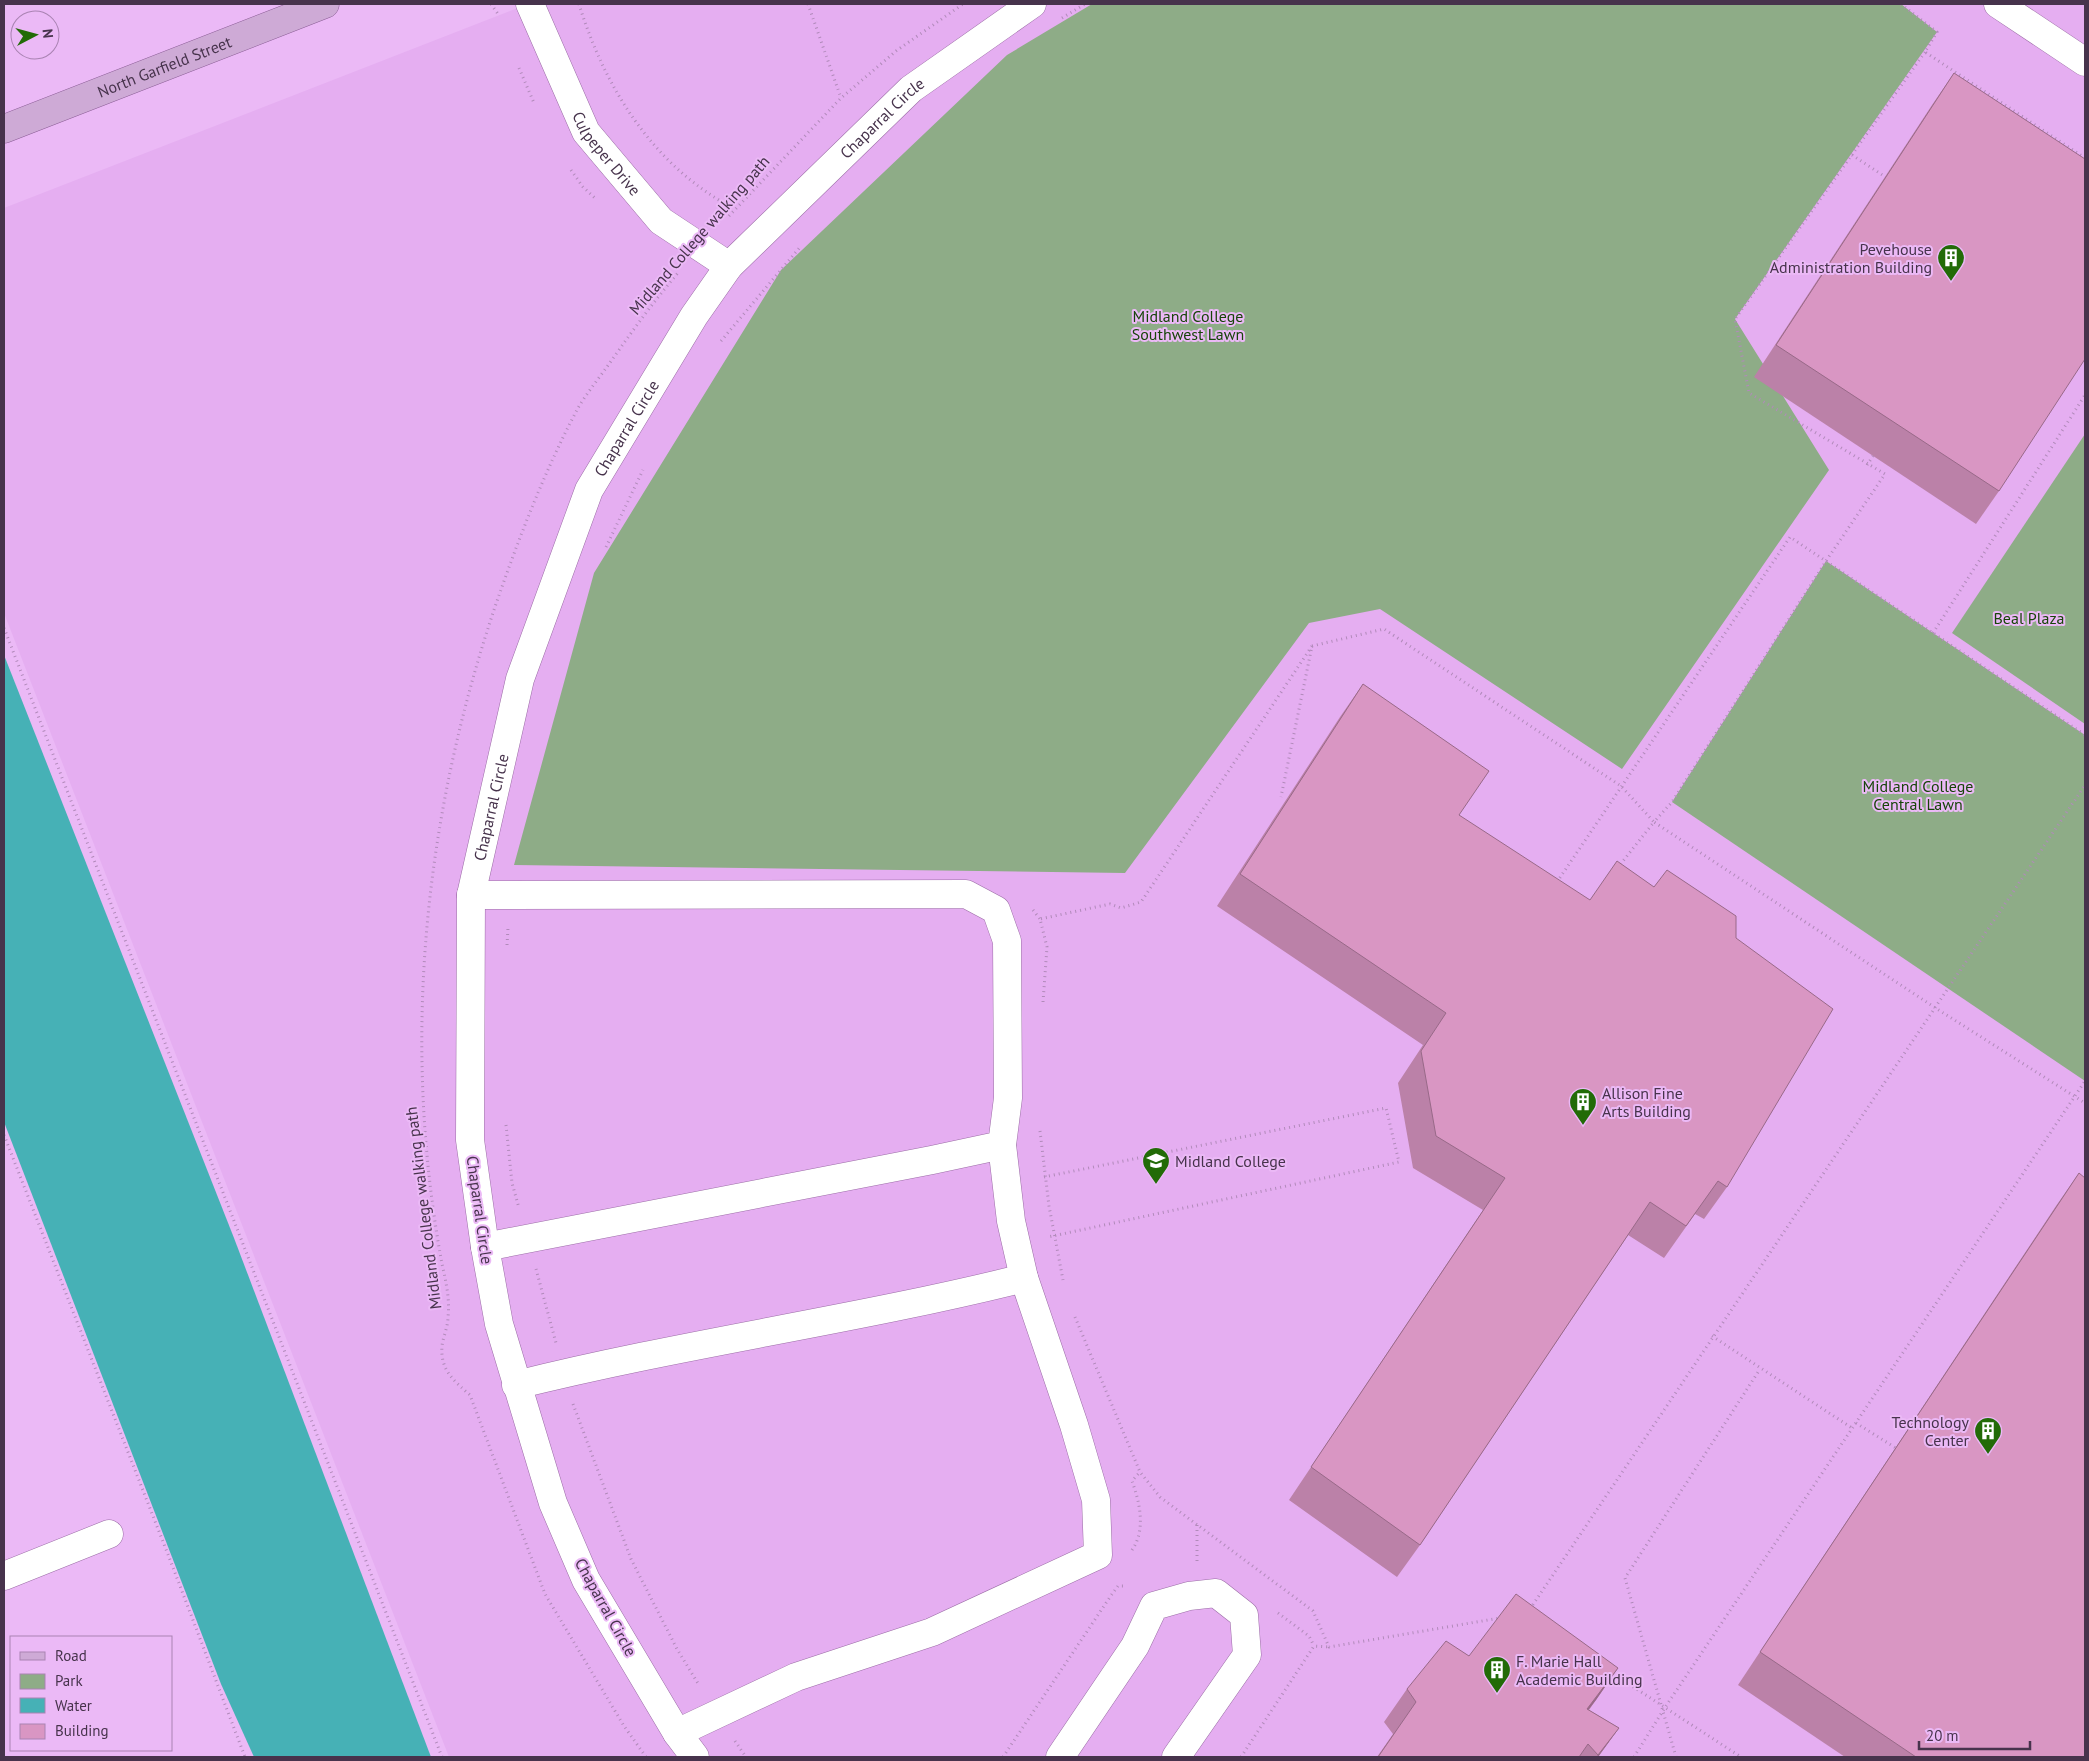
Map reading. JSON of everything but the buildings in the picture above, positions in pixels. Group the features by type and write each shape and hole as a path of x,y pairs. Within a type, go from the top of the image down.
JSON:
{"main road":[{"name":"North Garfield Street","path":"4,129 325,4"}],"street":[{"name":"Culpeper Drive","path":"530,4 586,132 661,221 729,266"},
{"name":"Chaparral Circle","path":"695,1757 677,1733 586,1580 553,1503 499,1324 485,1247 470,1140 471,895 520,679 589,490 694,316 729,266 911,89 1032,4"},
{"path":"1998,4 2085,62"},
{"path":"471,895 966,894 996,910 1007,941 1008,1098 1002,1145 1010,1220 1024,1278 1074,1425 1096,1500 1098,1555 932,1632 796,1677 677,1733"},
{"path":"485,1247 1002,1145"},
{"path":"516,1385 563,1373 871,1312 1024,1278"},
{"path":"4,1576 109,1534"},
{"path":"1060,1757 1135,1646 1154,1606 1189,1596 1216,1594 1244,1615 1247,1655 1176,1757"}],"path":[{"path":"579,4 612,86 641,130 654,146 701,190 735,209"},
{"path":"808,4 841,98"},
{"name":"Midland College walking path","path":"646,1757 624,1726 545,1594 470,1396 452,1379 443,1366 442,1346 448,1320 448,1298 430,1190 422,1094 423,967 432,869 455,750 483,641 524,523 579,406 651,305 735,209 841,98 896,52 962,4"},
{"path":"1062,19 1085,4"},
{"path":"1618,867 1672,802 1826,561 1885,474 1749,394 1735,319 1938,32 1901,4"},
{"path":"1925,52 2085,158"},
{"path":"1852,155 1892,181"},
{"path":"715,349 805,242"},
{"path":"1933,633 2085,395"},
{"path":"1867,465 1878,448"},
{"path":"606,548 646,464"},
{"path":"1551,890 1790,537 2085,735"},
{"path":"4,628 442,1757"},
{"path":"1043,1005 1047,947 1040,919 1110,904 1121,908 1141,902 1312,646 1384,629 1621,786 1654,822 1934,1007 2085,1103"},
{"path":"1281,797 1312,646"},
{"path":"1527,1613 2085,785"},
{"path":"506,955 508,925 516,895"},
{"path":"1634,1757 1664,1708 2085,1081"},
{"path":"1006,1180 1045,1177 1386,1108 1399,1162 1054,1234 1016,1246"},
{"path":"505,1121 512,1183 563,1373 631,1558 677,1649 717,1715 746,1757"},
{"path":"1040,1121 1045,1177 1063,1282"},
{"path":"4,1135 166,1548 245,1757"},
{"path":"1072,1308 1140,1472 1160,1497 1313,1611 1330,1647"},
{"path":"1712,1336 1760,1370 1852,1428"},
{"path":"1676,1757 1664,1708 1625,1578 1760,1370"},
{"path":"1856,1423 1906,1454"},
{"path":"1241,1757 1314,1646 1330,1647 1509,1616"},
{"path":"1607,1669 1741,1757"}],"shaded area":[{"name":"Midland College","path":"528,4 2085,4 2085,1757 449,1757 4,613 4,208"}],"green space":[{"name":"Midland College Southwest Lawn","path":"1092,4 1901,4 1937,32 1735,319 1829,470 1622,769 1380,609 1309,623 1125,873 514,865 594,573 781,270 1007,55"},
{"name":"Beal Plaza","path":"2085,434 2085,724 1952,633"},
{"name":"Midland College Central Lawn","path":"1826,561 2085,735 2085,1081 1672,802"}],"water":[{"path":"4,655 234,1238 431,1757 254,1757 221,1684 4,1122"}],"place":[{"name":"Pevehouse Administration Building","path":"1951,282"},
{"name":"Allison Fine Arts Building","path":"1583,1126"},
{"name":"Midland College","path":"1156,1185"},
{"name":"Technology Center","path":"1988,1455"},
{"name":"F. Marie Hall Academic Building","path":"1497,1694"}]}
